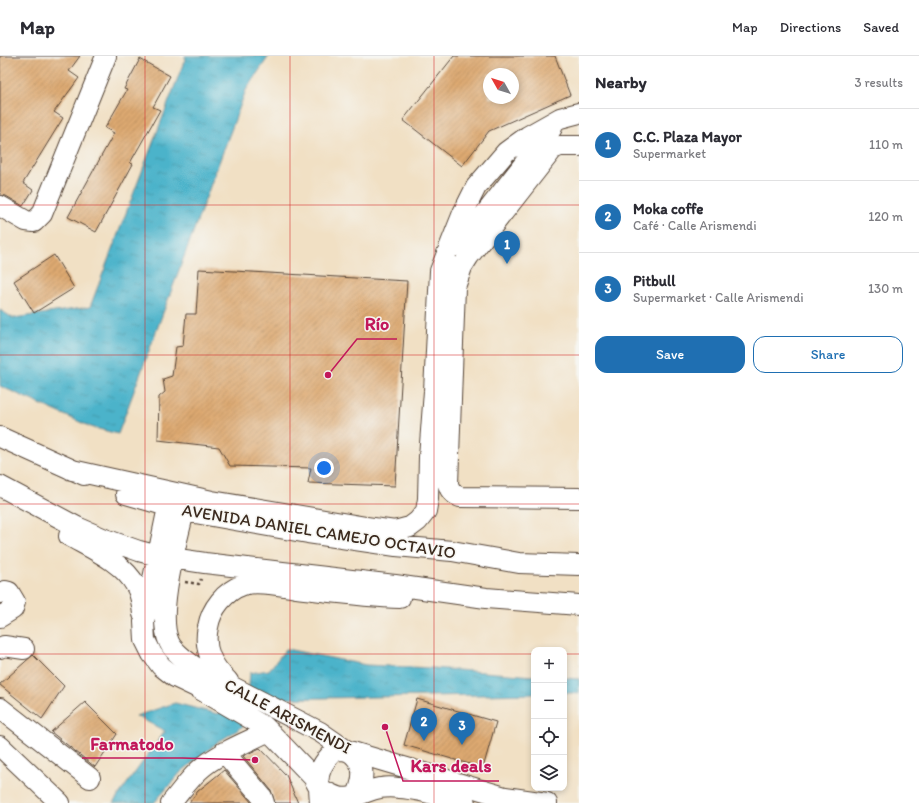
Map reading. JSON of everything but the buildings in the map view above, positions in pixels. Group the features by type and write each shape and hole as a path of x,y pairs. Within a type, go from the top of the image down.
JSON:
{"street":[{"path":"0,206 26,221 34,222 42,214 106,56"},
{"path":"579,113 560,118 528,136 506,152 476,187 440,271 448,484 451,492 460,497 579,498"},
{"path":"72,470 212,501 366,527 396,531 410,527 418,521 426,511 428,499 429,457 443,381 455,287 463,264 553,149 560,146 579,146"},
{"name":"AVENIDA DANIEL CAMEJO OCTAVIO","path":"0,437 120,491 176,509 308,533 396,546 452,551 519,564 579,565"},
{"path":"0,486 78,527 105,539 139,551 166,557 380,583 486,598 579,605"},
{"path":"0,486 64,533 115,563 129,576 137,587 141,597 146,640 152,654 161,666 175,677 196,687 230,695"},
{"name":"CALLE ARISMENDI","path":"176,509 166,557 165,630 169,643 182,657 230,695 281,712 320,732 346,750 505,798 547,803"},
{"path":"144,622 166,557"},
{"path":"320,795 313,777 267,729 230,695 210,657 206,637 208,623 214,609 221,600 232,591 244,585 256,584 387,598 435,597 458,594"},
{"path":"0,593 5,591 9,592 15,602 13,609 0,617"},
{"path":"0,648 4,646 24,649"},
{"path":"0,708 90,778"},
{"path":"171,803 198,772 224,752 267,729"},
{"path":"0,746 60,803"},
{"path":"320,795 317,779 320,769 326,759 335,750 346,750 353,754 361,763 363,770 363,777 355,799"},
{"path":"224,752 262,797 264,803"},
{"path":"320,795 355,799 380,788 398,788 421,791 465,803"}],"water":[{"path":"185,56 269,56 246,90 118,434 91,427 0,386 0,310 13,318 90,307"},
{"path":"286,649 366,665 433,668 531,676 531,694 270,699 241,728 218,742 181,772 154,803 113,803 165,731 136,716 175,703 218,714 249,686 250,673 269,670"},
{"path":"567,678 579,679 579,693 567,693"}],"place":[{"name":"C.C. Plaza Mayor","path":"507,264"},
{"name":"Río","path":"328,375"},
{"name":"Kars deals","path":"385,727"},
{"name":"Moka coffe","path":"424,741"},
{"name":"Pitbull","path":"462,745"},
{"name":"Farmatodo","path":"255,760"}]}
